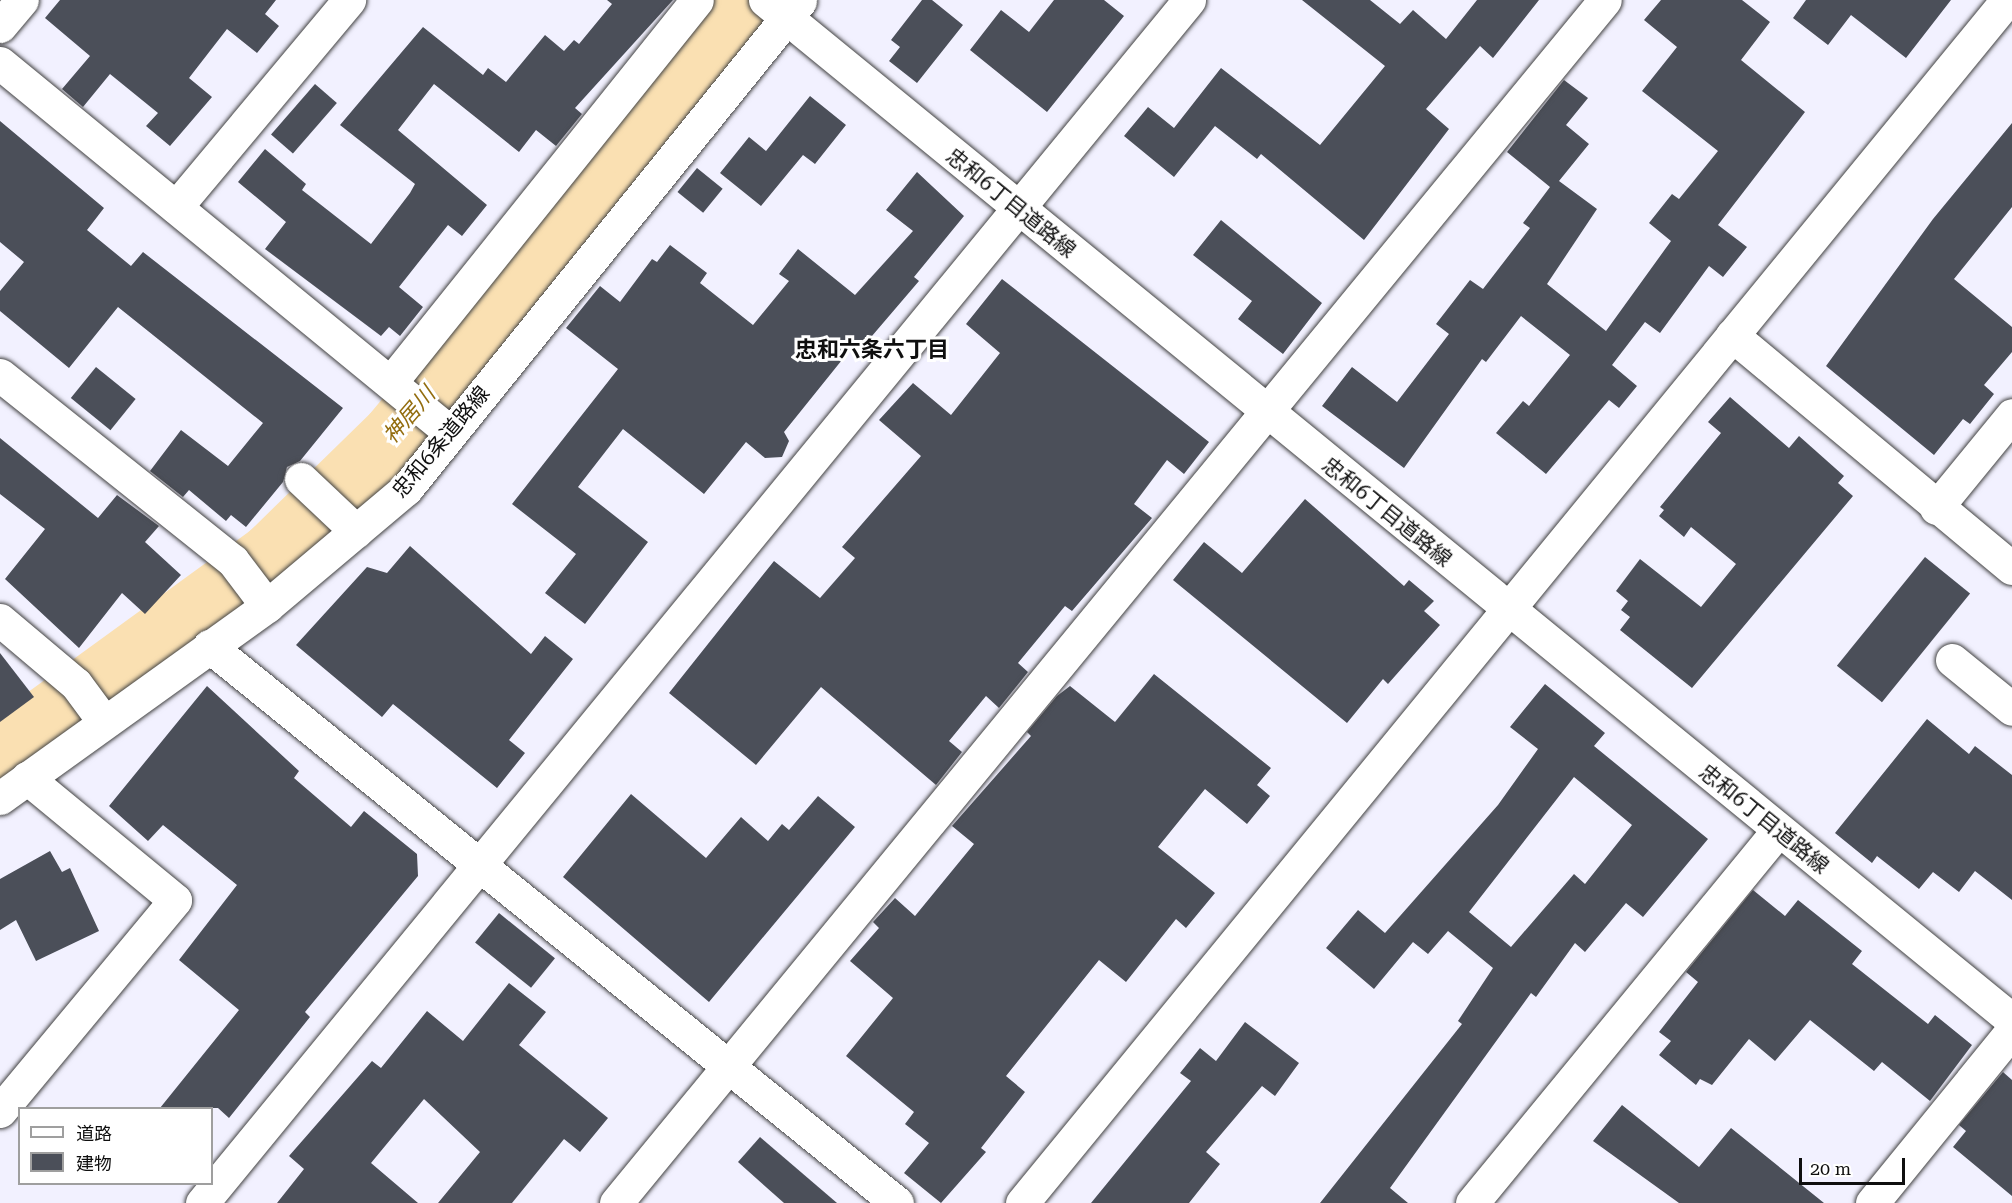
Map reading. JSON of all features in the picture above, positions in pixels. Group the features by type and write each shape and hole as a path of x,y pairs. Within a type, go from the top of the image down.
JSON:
{"street":[{"path":"0,26 22,0"},
{"path":"176,207 349,0"},
{"path":"398,387 697,0"},
{"path":"202,1203 1189,0"},
{"path":"616,1203 1605,0"},
{"path":"1022,1203 1506,609 2007,0"},
{"name":"忠和6丁目道路線","path":"784,6 1017,208 2012,1020"},
{"name":"忠和6条道路線","path":"0,798 27,778 91,705 210,646 348,524 406,489 441,424 784,6"},
{"path":"0,63 441,424"},
{"path":"1732,335 1936,508 2012,568"},
{"path":"0,375 233,561 261,599"},
{"path":"1936,508 2012,415"},
{"path":"306,484 348,524"},
{"path":"0,620 91,705"},
{"path":"210,646 482,862 897,1203"},
{"path":"1952,660 2012,708"},
{"path":"0,1111 176,900 27,778"},
{"path":"1472,1203 1778,830"},
{"path":"1872,1203 2012,1031"}],"building":[{"path":"60,0 276,0 265,14 279,26 257,53 227,29 189,78 212,97 170,146 146,126 158,113 110,74 83,107 62,89 90,56 45,18"},
{"path":"607,0 673,0 575,108 582,114 556,146 536,130 519,152 434,84 398,130 487,205 462,236 448,225 399,287 423,307 400,336 389,327 381,336 265,249 286,222 238,182 265,149 306,184 302,190 371,244 410,193 415,184 340,125 423,27 483,75 488,68 506,82 545,35 564,51 574,40 579,44 612,4"},
{"path":"922,0 932,0 963,25 917,83 889,61 900,47 891,40"},
{"path":"1054,0 1104,0 1124,16 1047,112 970,50 1001,10 1029,32"},
{"path":"1302,0 1370,0 1400,24 1413,10 1446,39 1477,0 1539,0 1493,58 1480,46 1426,109 1449,129 1364,240 1261,154 1257,159 1215,126 1174,177 1124,136 1148,107 1174,128 1221,68 1320,145 1385,66"},
{"path":"1661,0 1742,0 1770,22 1741,60 1805,112 1718,225 1747,247 1723,277 1709,266 1660,333 1645,322 1612,365 1637,386 1619,408 1609,400 1546,474 1496,433 1523,401 1529,406 1570,355 1521,316 1486,362 1482,359 1404,468 1322,406 1352,367 1397,402 1449,334 1436,324 1470,280 1483,289 1530,228 1523,223 1550,187 1507,152 1564,80 1588,98 1566,125 1589,144 1559,181 1597,209 1547,284 1606,331 1671,241 1649,223 1672,194 1679,199 1718,151 1642,91 1677,47 1644,20"},
{"path":"1806,0 1951,0 1906,58 1851,15 1828,45 1793,18"},
{"path":"315,84 337,103 293,154 271,135"},
{"path":"810,96 846,125 815,164 803,155 761,206 720,173 749,137 766,151"},
{"path":"0,121 104,208 87,230 131,266 143,252 343,408 300,461 287,467 283,482 246,527 231,515 226,521 189,490 183,497 150,471 181,430 228,466 263,423 118,307 69,368 0,311 0,291 24,262 0,242"},
{"path":"2012,123 2012,207 1954,279 2012,327 2012,352 1984,385 1994,394 1970,424 1963,419 1934,455 1826,366 1933,219"},
{"path":"697,168 723,189 703,213 677,192"},
{"path":"917,172 964,216 914,277 919,281 860,350 854,345 784,432 789,441 782,457 765,458 746,442 704,494 623,429 578,487 648,542 585,624 545,593 576,554 512,504 618,369 566,328 600,286 620,302 652,259 657,262 670,245 707,273 700,283 753,325 789,281 779,274 798,249 855,295 913,231 886,210"},
{"path":"1221,220 1322,303 1283,354 1238,319 1252,301 1193,255"},
{"path":"1002,279 1209,442 1184,474 1167,460 1134,504 1152,518 1072,611 1065,606 1018,663 1028,672 999,708 986,696 949,741 962,752 936,785 821,687 756,765 669,693 774,561 820,598 855,558 842,547 921,456 879,420 913,383 951,415 1000,353 966,324"},
{"path":"96,367 136,399 110,430 71,398"},
{"path":"1730,397 1789,448 1799,436 1844,476 1838,483 1853,496 1692,688 1620,630 1630,617 1621,610 1628,601 1616,591 1640,559 1701,607 1736,564 1691,527 1684,537 1659,516 1664,510 1660,507 1721,433 1708,422"},
{"path":"0,438 98,518 117,495 159,526 145,542 181,575 145,614 122,593 79,648 5,579 45,529 0,494"},
{"path":"1305,499 1404,586 1409,580 1434,601 1424,611 1440,625 1388,684 1383,679 1347,723 1173,580 1204,542 1242,573"},
{"path":"410,546 531,654 545,636 573,659 509,740 525,753 497,788 393,704 382,717 296,645 367,567 387,573"},
{"path":"1925,557 1970,594 1882,702 1837,666"},
{"path":"0,653 34,697 0,722"},
{"path":"1154,674 1271,768 1257,785 1270,796 1247,824 1205,789 1158,847 1215,893 1186,928 1176,919 1126,982 1099,960 1006,1076 1025,1092 981,1148 986,1152 941,1203 904,1173 929,1143 905,1124 914,1112 846,1056 893,998 850,961 879,928 873,922 895,898 915,916 974,844 952,826 1031,736 1027,732 1057,696 1070,686 1115,722"},
{"path":"1545,684 1605,733 1594,746 1708,839 1643,917 1626,903 1585,952 1575,943 1536,997 1531,993 1390,1188 1408,1203 1320,1203 1462,1024 1458,1021 1493,968 1448,931 1428,954 1413,942 1374,989 1326,948 1358,910 1385,933 1498,805 1538,749 1510,727","holes":["1574,777 1632,825 1585,884 1574,874 1511,947 1469,912"]},
{"path":"207,686 299,771 294,778 351,827 364,811 417,854 418,876 305,1012 310,1017 229,1118 218,1108 213,1107 161,1107 239,1010 179,960 237,885 163,825 148,841 109,806"},
{"path":"1927,719 1969,754 1975,746 2012,775 2012,900 1975,871 1959,892 1933,872 1919,889 1877,856 1872,863 1835,833"},
{"path":"631,794 706,858 741,817 768,841 782,824 789,830 818,796 855,827 709,1002 563,877"},
{"path":"50,851 62,872 70,868 99,931 36,961 16,920 0,930 0,879"},
{"path":"1753,890 1785,916 1798,900 1862,951 1852,964 1928,1024 1935,1015 1972,1045 1930,1101 1882,1062 1874,1071 1810,1020 1775,1061 1749,1039 1712,1085 1700,1079 1696,1085 1659,1055 1671,1041 1659,1032 1698,982 1686,972"},
{"path":"499,913 555,958 531,988 475,943"},
{"path":"509,983 546,1012 519,1045 608,1118 580,1152 564,1139 512,1203 438,1203 480,1152 424,1099 371,1163 418,1203 277,1203 304,1169 289,1156 372,1061 381,1068 427,1011 463,1041"},
{"path":"1245,1022 1299,1063 1275,1096 1262,1086 1206,1152 1220,1164 1189,1203 1091,1203 1191,1081 1180,1073 1200,1048 1216,1061"},
{"path":"2003,1072 2012,1080 2012,1196 1953,1147 1966,1131 1959,1125"},
{"path":"1622,1105 1699,1167 1731,1128 1824,1203 1679,1203 1593,1141"},
{"path":"760,1137 837,1203 784,1203 738,1162"}],"waterway":[{"name":"神居川","path":"0,752 271,555 394,435 633,146 741,0"}],"district":[{"name":"忠和六条六丁目","path":"872,350"}]}
